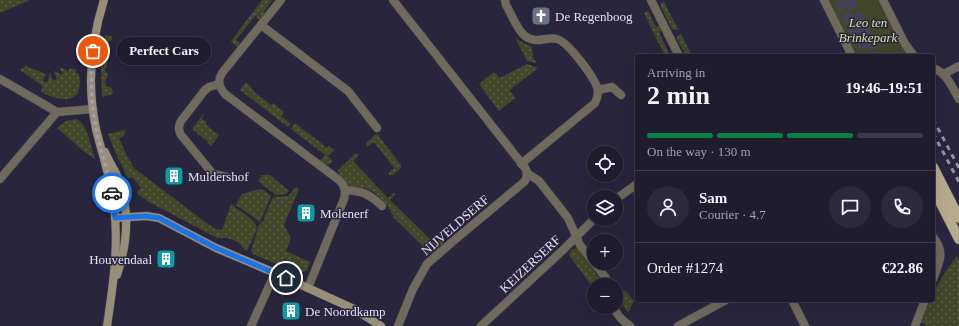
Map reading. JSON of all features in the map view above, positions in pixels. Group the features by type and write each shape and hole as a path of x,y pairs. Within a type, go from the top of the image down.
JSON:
{"main road":[{"path":"104,0 99,17 92,72 93,109 113,198 115,218 116,238 114,284 107,326"},
{"path":"98,135 119,180 126,217 125,249 114,284"},
{"path":"935,171 959,218"},
{"path":"935,192 959,239"},
{"path":"115,218 146,216 159,218 216,248 354,309 381,326"}],"street":[{"path":"281,0 222,73 219,79 219,84 221,90 225,94 339,180 345,190 344,199 308,288"},
{"path":"393,0 527,173 539,180 550,194 568,218 580,245 587,254"},
{"path":"505,0 506,5 522,33 526,37 537,41 551,38 562,41 588,71 598,90 598,97 595,103 521,164"},
{"path":"652,0 678,54"},
{"path":"824,0 851,54"},
{"path":"883,0 905,44 912,54"},
{"path":"261,25 348,91 377,128"},
{"path":"944,74 959,66"},
{"path":"935,69 944,74 950,81 959,99"},
{"path":"0,79 57,112 93,109"},
{"path":"219,84 209,87 206,90 179,125 178,130 180,135 213,174 227,177"},
{"path":"598,90 612,87 621,95"},
{"path":"0,179 57,112"},
{"name":"NIJVELDSERF","path":"398,326 413,289 427,264 524,182 527,173"},
{"path":"623,194 635,185"},
{"path":"345,190 363,192 374,198 382,206"},
{"name":"KEIZERSERF","path":"482,326 587,226"},
{"path":"935,240 939,246 941,257 935,274"},
{"path":"600,270 606,278"},
{"path":"251,326 275,273"},
{"path":"678,326 722,302"},
{"path":"793,302 805,326"},
{"path":"915,326 924,302"},
{"path":"618,314 630,326"}],"green space":[{"path":"0,0 30,0 0,13"},
{"path":"262,0 272,1 264,11 265,16 261,21 255,16 236,40 243,45 237,47 231,41"},
{"name":"Leo ten Brinkepark","path":"827,0 880,0 909,54 855,54"},
{"path":"664,2 678,29 676,30 672,29 661,7 661,3"},
{"path":"648,11 656,27 659,26 662,30 659,32 669,54 664,54 644,13"},
{"path":"681,34 691,54 685,54 677,39 677,36"},
{"path":"105,35 112,36 111,41 107,44 109,48 105,53 108,62 105,70 108,75 105,82 106,86 112,88 113,94 102,97 101,65"},
{"path":"516,39 532,47 533,58 537,63 527,61"},
{"path":"527,64 538,68 510,90 515,98 499,111 479,84 494,72 500,78"},
{"path":"26,66 46,74 43,81 47,83 50,73 53,81 57,79 54,72 56,71 60,75 63,73 60,67 68,71 70,68 76,70 76,73 79,74 80,83 78,93 70,99 60,99 41,92 43,86 20,70"},
{"path":"246,82 257,94 271,105 273,103 284,112 281,116 291,124 288,127 240,90"},
{"path":"203,114 204,115 201,118 206,122 206,125 219,135 211,146 192,129"},
{"path":"76,119 80,121 86,131 95,159 82,150 57,128 66,121"},
{"path":"295,123 326,147 329,146 334,150 328,156 333,161 328,165 323,164 320,161 325,155 291,129"},
{"path":"125,130 124,136 119,138 134,168 209,225 216,229 222,230 231,204 251,219 257,229 247,251 235,241 226,238 217,238 149,202 138,194 137,192 141,188 132,177 128,178 108,134"},
{"path":"376,134 401,165 401,168 393,175 388,173 394,168 374,142 367,147 366,143"},
{"path":"355,154 359,155 353,161 388,198 394,193 395,194 390,200 434,243 440,238 443,244 433,253 430,253 394,218 388,206 375,193 365,188 349,186 340,176 338,170"},
{"path":"260,175 270,175 289,191 286,194 276,195 258,181 261,177"},
{"path":"296,187 299,189 284,225 291,238 286,251 310,262 307,270 300,274 253,254 251,251 259,225 263,221 272,199 275,197 288,196"},
{"path":"260,189 271,196 260,222 236,205 242,194"},
{"path":"577,248 587,261 587,270 593,270 599,278 587,278 587,279 569,255 571,250"},
{"path":"957,256 959,261 959,326 927,326 921,322 929,302 935,302 935,292 938,283"},
{"path":"623,290 626,291 634,301 628,313 623,306"}],"tunnel":[{"path":"839,0 866,54"},
{"path":"849,0 876,54"}],"railway":[{"path":"935,123 959,168"},
{"path":"935,137 959,182"}],"way so far":[{"path":"93,51 93,109 96,129 112,193"}],"place":[{"name":"De Regenboog","path":"541,16"},
{"name":"Perfect Cars","path":"93,51"},
{"name":"Muldershof","path":"174,176"},
{"name":"Molenerf","path":"306,213"},
{"name":"Houvendaal","path":"166,259"},
{"name":"De Noordkamp","path":"291,311"}],"route":[{"path":"112,193 115,207 115,218 146,216 159,218 216,248 286,278"}]}
